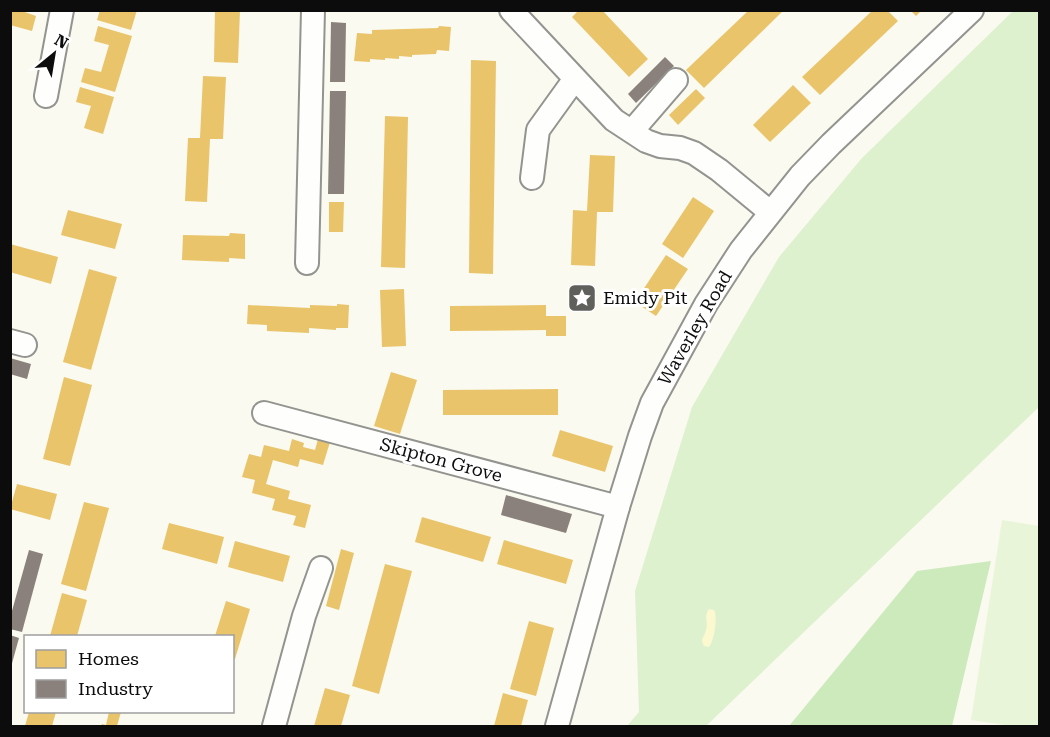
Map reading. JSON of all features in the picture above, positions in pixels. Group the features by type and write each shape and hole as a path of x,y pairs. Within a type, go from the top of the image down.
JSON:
{"street":[{"path":"46,96 62,10"},
{"path":"308,263 313,10"},
{"path":"511,10 574,80 614,120 646,141 660,146 690,150 719,170 770,212"},
{"name":"Waverley Road","path":"557,726 640,436 652,403 706,304 741,250 770,212 831,144 972,10"},
{"path":"532,178 538,130 574,80"},
{"path":"632,132 676,80"},
{"name":"Skipton Grove","path":"264,413 618,507"},
{"path":"274,726 304,616 321,568"}],"green space":[{"path":"1013,11 1039,11 1039,407 706,726 627,726 639,712 635,591 692,407 779,257 862,158"},
{"path":"1002,520 1039,526 1039,726 1011,726 971,720"},
{"path":"991,561 952,726 789,726 917,571"}],"sand":[{"path":"709,609 714,610 716,618 714,635 709,647 704,646 702,641 707,627 706,615"}],"building: Homes":[{"path":"11,10 19,10 36,16 32,31 10,25"},
{"path":"100,10 137,10 131,30 97,20"},
{"path":"215,10 240,10 238,63 214,62"},
{"path":"579,10 602,10 648,59 629,77 572,17"},
{"path":"749,10 784,10 704,88 686,70"},
{"path":"873,10 887,10 898,21 820,95 802,77"},
{"path":"910,10 922,10 916,16"},
{"path":"98,26 132,36 115,92 81,82 85,68 101,72 109,45 94,41"},
{"path":"439,26 451,27 449,51 437,50 436,54 412,55 412,57 399,56 399,59 354,61 357,33 372,34 372,30 438,28"},
{"path":"471,60 496,61 493,274 469,273"},
{"path":"203,76 226,77 223,139 210,139 207,202 185,201 188,138 200,138"},
{"path":"793,85 811,103 770,142 753,125"},
{"path":"80,87 114,97 103,134 84,128 91,106 76,102"},
{"path":"696,89 705,98 678,125 669,115"},
{"path":"385,116 408,117 405,268 381,267"},
{"path":"590,155 615,156 613,212 597,212 595,266 571,265 573,210 587,211"},
{"path":"693,197 714,211 683,258 662,244"},
{"path":"329,202 344,202 343,232 329,232"},
{"path":"68,210 122,224 115,249 61,235"},
{"path":"230,233 245,234 245,259 229,258 229,262 182,260 183,235 229,236"},
{"path":"10,244 58,257 51,284 10,272"},
{"path":"666,255 688,269 656,316 635,302"},
{"path":"89,269 117,277 91,370 63,362"},
{"path":"404,289 406,346 382,347 380,290"},
{"path":"337,304 349,305 348,328 336,328 336,330 309,328 309,333 267,331 267,325 247,324 248,305 310,308 310,305 337,306"},
{"path":"546,305 546,316 566,316 566,336 546,336 546,330 450,331 450,306"},
{"path":"391,372 417,380 400,434 374,426"},
{"path":"64,377 92,385 70,466 43,459"},
{"path":"558,389 558,415 443,415 443,390"},
{"path":"560,430 613,446 605,472 552,456"},
{"path":"292,439 304,443 303,447 315,450 318,439 330,442 323,465 300,459 298,467 273,460 266,484 290,491 288,499 311,505 305,528 293,525 296,516 272,510 275,499 252,493 255,480 242,477 249,454 261,457 264,445 289,451"},
{"path":"17,484 57,494 50,520 10,509"},
{"path":"84,502 109,508 86,591 61,584"},
{"path":"422,517 491,537 483,562 415,542"},
{"path":"169,523 224,537 217,564 162,549"},
{"path":"504,540 573,560 566,584 497,564"},
{"path":"235,541 290,556 283,582 228,567"},
{"path":"341,549 354,553 339,610 326,606"},
{"path":"385,564 412,571 379,694 352,686"},
{"path":"62,593 87,600 77,635 50,635"},
{"path":"226,601 250,609 235,659 234,635 215,635"},
{"path":"529,621 554,628 536,696 510,689"},
{"path":"325,688 350,695 341,726 314,726"},
{"path":"503,693 528,700 521,726 494,726"},
{"path":"29,713 56,713 52,726 25,726"},
{"path":"109,713 121,713 117,726 101,726 106,725"}],"building: Industry":[{"path":"331,22 346,23 345,82 330,82"},
{"path":"665,57 674,66 636,103 628,94"},
{"path":"330,91 346,91 344,194 328,194"},
{"path":"10,358 31,364 27,379 10,374"},
{"path":"506,495 572,514 566,533 501,515"},
{"path":"29,550 43,554 22,632 10,629 10,618"},
{"path":"10,635 19,638 11,667 10,667"}],"place":[{"name":"Emidy Pit","path":"582,298"}]}
